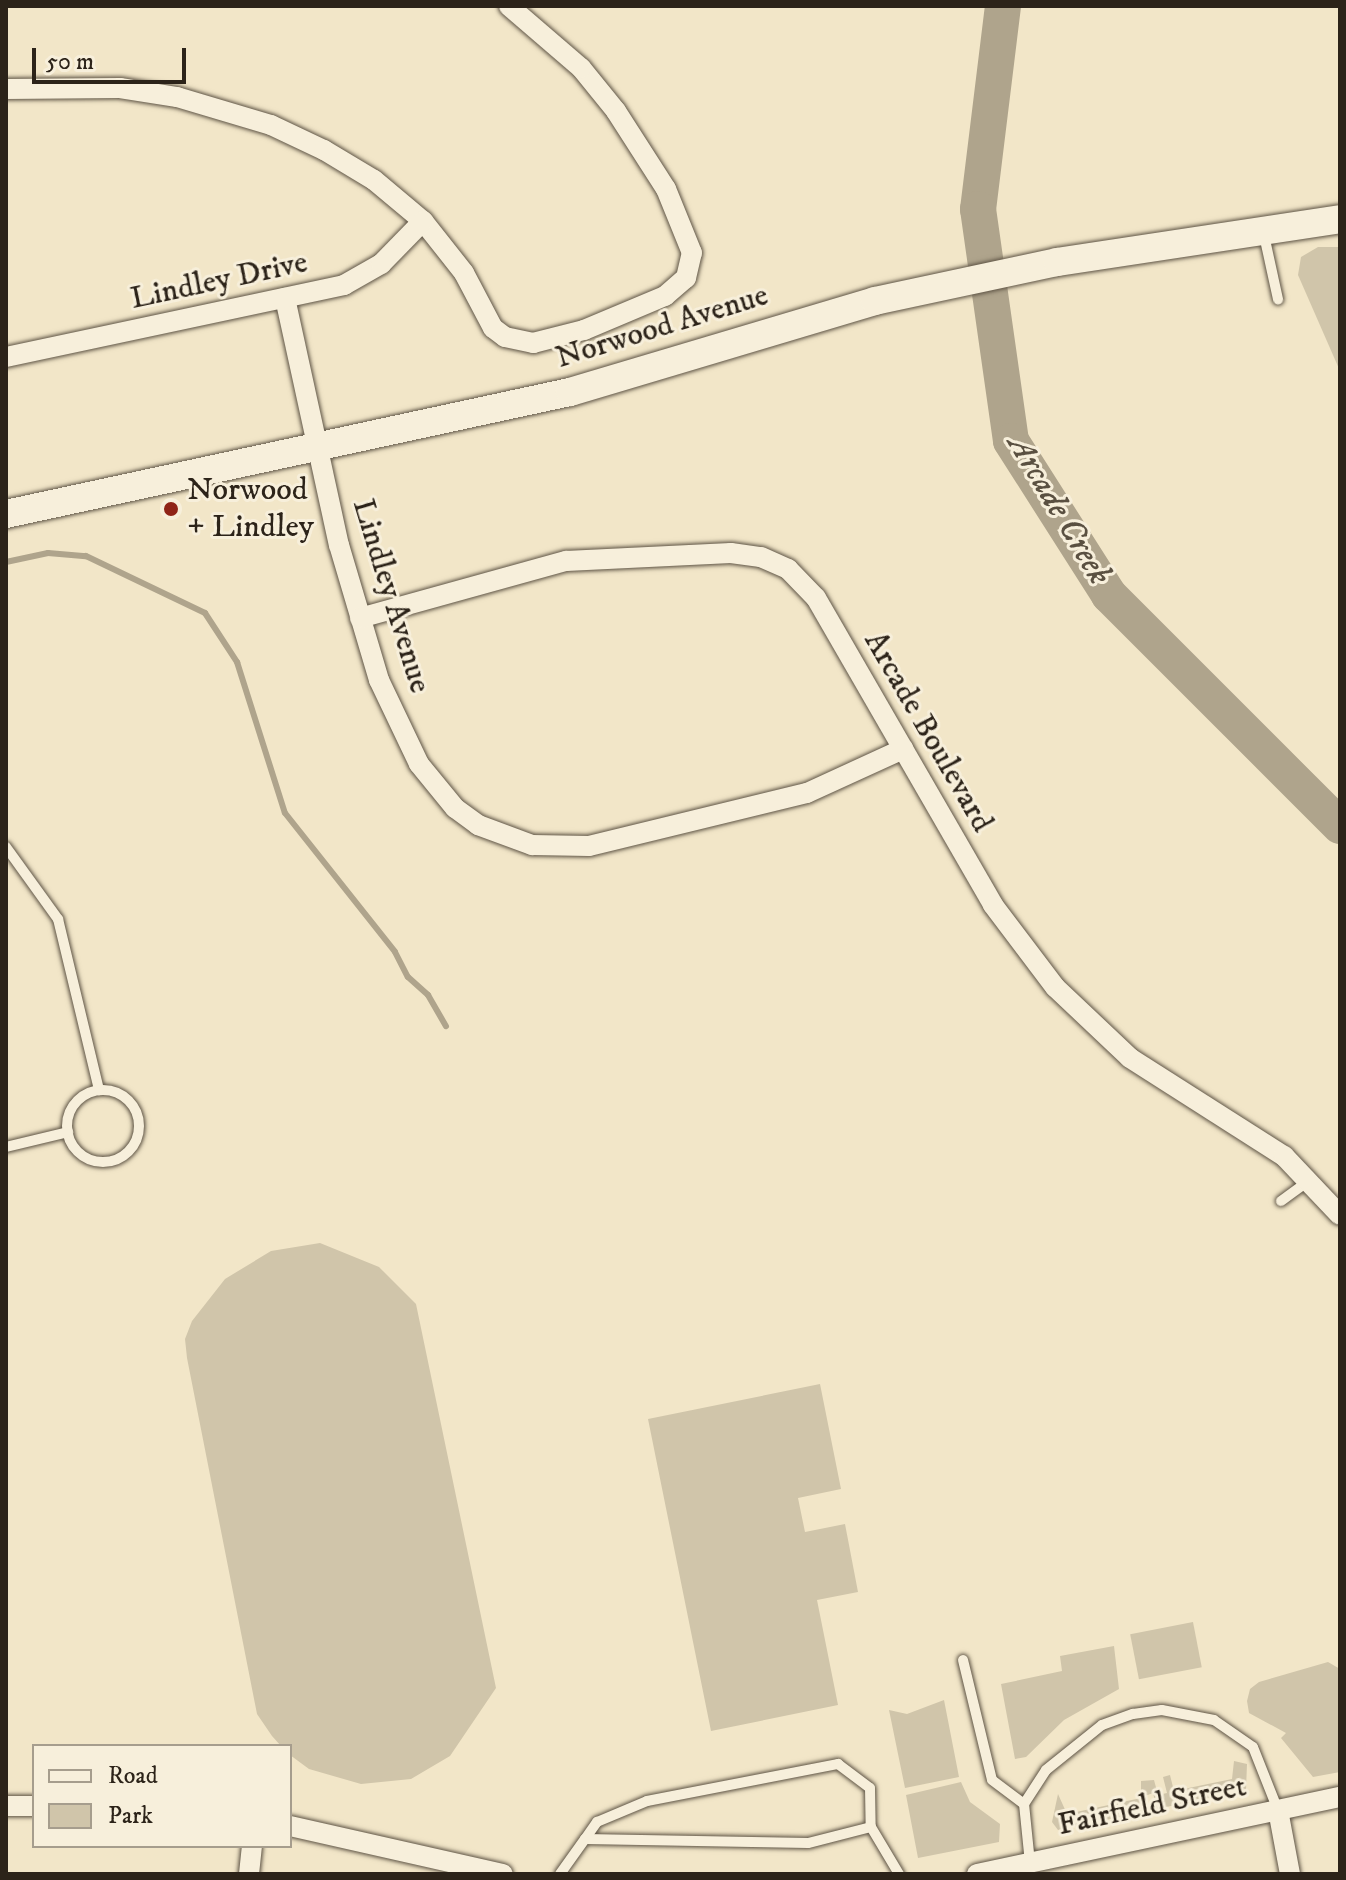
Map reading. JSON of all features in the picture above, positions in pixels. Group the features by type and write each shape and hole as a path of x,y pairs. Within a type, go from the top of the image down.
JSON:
{"main road":[{"name":"Norwood Avenue","path":"6,514 570,392 763,330 1057,262 1264,233 1340,219"}],"street":[{"path":"6,89 120,88 234,113 324,150 374,180 423,221 464,273 493,328 518,342 537,341 584,330 665,296 686,278 692,253 666,189 616,111 581,68 509,6"},
{"name":"Lindley Drive","path":"6,357 344,285 369,273 423,221"},
{"name":"Lindley Avenue","path":"285,298 317,448 379,680 435,788 478,825 532,845 589,846 773,803 841,780 903,749"},
{"name":"Arcade Boulevard","path":"360,618 566,561 731,553 761,557 788,569 816,598 993,905 1055,987 1130,1058 1255,1135 1311,1180 1340,1215"},
{"name":"Fairfield Street","path":"977,1874 1031,1868 1340,1797"},
{"path":"6,1806 32,1806"},
{"path":"1278,1810 1290,1874"},
{"path":"292,1826 503,1874"},
{"path":"249,1874 252,1848"}],"lane":[{"path":"1264,233 1278,299"},
{"path":"6,847 58,919 99,1090"},
{"path":"99,1090 121,1094 135,1107 140,1126 131,1149 116,1160 97,1162 76,1149 68,1132 75,1102 99,1090"},
{"path":"6,1147 68,1132"},
{"path":"1281,1201 1311,1180"},
{"path":"963,1660 992,1780 1024,1804"},
{"path":"1031,1868 1024,1804 1046,1770 1102,1725 1162,1710 1214,1720 1253,1747 1278,1810"},
{"path":"560,1874 597,1822 647,1801 838,1764 870,1788 871,1827 899,1874"},
{"path":"585,1839 808,1843 871,1827"}],"green space":[{"path":"1318,247 1340,247 1340,371 1298,275 1301,257"},
{"path":"320,1243 379,1267 416,1304 496,1688 450,1756 411,1779 361,1784 309,1769 292,1756 292,1744 279,1744 257,1714 185,1339 192,1321 225,1279 271,1251"},
{"path":"820,1384 841,1489 798,1498 805,1532 845,1524 858,1592 817,1600 838,1705 711,1731 648,1419"},
{"path":"1193,1622 1202,1667 1139,1679 1130,1634"},
{"path":"1114,1646 1119,1689 1064,1720 1026,1757 1015,1759 1001,1684 1062,1671 1060,1656"},
{"path":"1328,1662 1340,1669 1340,1772 1313,1777 1281,1738 1286,1733 1249,1713 1247,1701 1250,1689 1259,1682"},
{"path":"944,1700 959,1777 905,1788 889,1710 907,1714"},
{"path":"1234,1761 1247,1764 1246,1790 1157,1809 1153,1793 1145,1796 1148,1811 1058,1830 1052,1822 1058,1794 1067,1814 1141,1798 1141,1781 1154,1780 1158,1795 1167,1793 1163,1777 1170,1775 1174,1791 1232,1779"},
{"path":"961,1782 970,1802 1000,1824 999,1842 918,1858 906,1795"}],"waterway":[{"name":"Arcade Creek","path":"1003,6 978,209 1011,441 1109,595 1340,826"},
{"path":"6,562 48,553 86,556 205,613 237,662 285,813 395,952 408,977 428,995 446,1026"}],"place":[{"name":"Norwood + Lindley","path":"171,509"}]}
